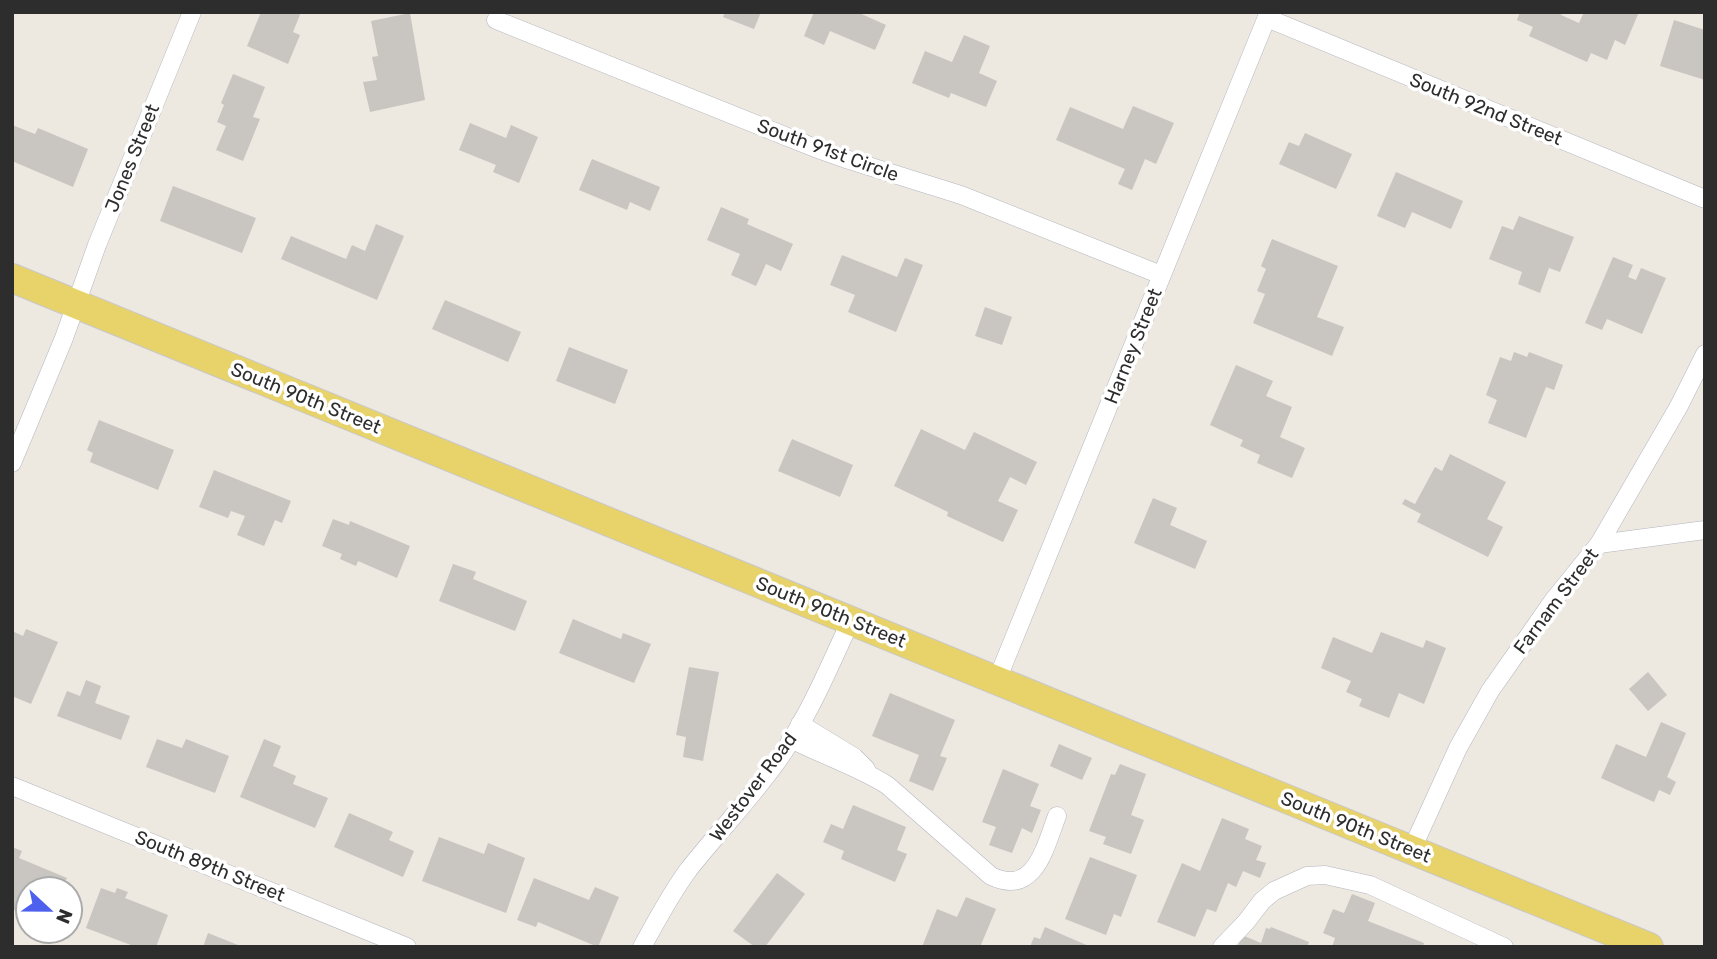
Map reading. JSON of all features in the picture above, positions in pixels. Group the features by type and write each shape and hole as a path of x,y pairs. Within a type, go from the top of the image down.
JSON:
{"main road":[{"name":"South 90th Street","path":"12,278 1412,849 1643,946"}],"street":[{"name":"Jones Street","path":"12,463 192,12"},
{"name":"South 92nd Street","path":"1268,15 1705,199"},
{"name":"Harney Street","path":"997,680 1268,15"},
{"name":"South 91st Circle","path":"496,20 815,148 961,195 1161,275"},
{"name":"Farnam Street","path":"1412,849 1458,748 1490,691 1553,601 1599,544 1679,406 1705,354"},
{"path":"1599,544 1705,530"},
{"name":"Westover Road","path":"642,947 665,904 688,871 756,789 796,732 850,620"},
{"path":"796,732 833,760 873,776 887,785 990,876 1008,882 1025,877 1033,870 1057,816"},
{"name":"South 89th Street","path":"12,786 407,947"},
{"path":"1222,947 1274,891 1307,876 1325,875 1370,885 1504,947"}],"building":[{"path":"261,12 301,12 293,32 300,35 288,64 247,46"},
{"path":"725,12 761,12 754,29 723,17"},
{"path":"814,12 857,12 886,25 875,50 830,31 824,45 804,36"},
{"path":"1520,12 1562,12 1561,15 1579,23 1584,12 1639,12 1625,45 1615,40 1607,60 1591,53 1587,62 1529,36 1533,27 1517,20"},
{"path":"410,13 425,100 370,112 363,82 377,80 372,57 378,56 371,21"},
{"path":"1674,20 1705,30 1705,80 1660,66"},
{"path":"964,35 990,46 979,73 997,81 986,107 951,93 949,98 912,83 925,51 952,62"},
{"path":"233,74 265,87 253,117 260,119 243,161 216,150 226,126 217,122 224,105 221,103"},
{"path":"1133,106 1174,123 1156,164 1145,159 1132,190 1118,184 1125,169 1056,140 1070,107 1123,129"},
{"path":"470,123 506,138 511,125 538,137 519,183 493,172 496,165 459,150"},
{"path":"12,125 35,134 38,128 88,149 73,187 12,161"},
{"path":"1305,133 1352,154 1336,189 1279,164 1289,142 1299,146"},
{"path":"592,159 660,187 650,211 630,202 627,210 579,190"},
{"path":"1396,172 1463,201 1451,229 1412,212 1405,228 1377,216"},
{"path":"173,186 256,218 242,253 160,221"},
{"path":"721,207 749,219 747,224 793,244 781,271 766,264 756,286 731,275 740,254 707,240"},
{"path":"1519,216 1574,237 1560,272 1549,268 1540,293 1518,284 1522,272 1489,259 1502,226 1513,230"},
{"path":"376,224 404,236 377,300 281,259 291,236 346,259 352,245 365,251"},
{"path":"1272,239 1338,266 1317,317 1344,327 1332,356 1253,323 1265,294 1257,291 1266,269 1261,266"},
{"path":"842,255 897,277 905,258 923,265 896,332 848,312 855,295 830,285"},
{"path":"1613,257 1633,265 1628,277 1636,280 1641,268 1666,278 1642,334 1607,319 1602,330 1585,323"},
{"path":"445,300 521,332 508,362 432,329"},
{"path":"985,307 1012,317 1002,345 975,336"},
{"path":"569,347 628,370 615,404 556,381"},
{"path":"1514,352 1527,357 1529,352 1563,365 1554,390 1546,387 1526,438 1488,423 1497,400 1486,395 1500,357 1511,361"},
{"path":"1236,365 1273,381 1266,396 1292,407 1280,437 1305,448 1292,478 1257,463 1260,455 1240,446 1243,440 1210,425"},
{"path":"99,420 174,450 158,490 90,462 93,453 87,450"},
{"path":"921,429 965,450 974,432 1037,462 1026,485 1010,477 998,501 1018,510 1003,542 947,516 948,512 894,486"},
{"path":"792,439 853,465 840,497 778,471"},
{"path":"1450,454 1506,482 1487,519 1503,527 1488,557 1417,522 1421,514 1402,504 1405,499 1415,504 1435,467 1442,471"},
{"path":"214,470 291,501 282,523 275,520 264,546 237,535 245,516 231,511 228,518 199,507"},
{"path":"1153,498 1177,508 1170,525 1207,541 1195,569 1134,543"},
{"path":"333,519 349,525 350,521 410,546 397,578 358,561 356,566 340,559 342,554 322,546"},
{"path":"453,564 476,572 473,579 527,601 515,631 439,601"},
{"path":"573,619 621,639 623,633 651,644 634,683 559,653"},
{"path":"26,629 58,642 31,704 12,696 12,631 23,636"},
{"path":"1381,632 1423,648 1426,640 1446,648 1424,704 1399,693 1389,718 1359,706 1362,699 1346,692 1351,681 1321,668 1333,637 1372,653"},
{"path":"689,667 719,672 703,761 683,757 686,737 676,735"},
{"path":"1648,672 1667,695 1648,711 1629,689"},
{"path":"86,680 101,686 95,703 130,716 121,740 57,716 67,691 80,696"},
{"path":"890,693 955,720 940,756 947,758 933,791 909,781 919,755 872,736"},
{"path":"1661,722 1686,733 1667,777 1676,782 1670,795 1659,790 1654,802 1601,778 1616,744 1646,757"},
{"path":"157,739 182,748 186,739 229,756 215,793 146,767"},
{"path":"264,739 281,746 273,766 296,776 293,784 328,798 315,828 240,797"},
{"path":"1059,744 1092,758 1082,780 1050,766"},
{"path":"1120,764 1146,774 1131,815 1144,820 1131,854 1103,844 1106,837 1089,831 1111,774 1115,775"},
{"path":"1003,769 1039,784 1030,806 1041,810 1032,833 1022,828 1012,853 989,845 996,827 982,822"},
{"path":"853,805 906,827 897,850 907,854 895,882 841,859 844,851 823,842 831,824 843,829"},
{"path":"349,813 393,832 389,840 414,851 403,877 334,847"},
{"path":"1222,818 1249,829 1245,839 1262,846 1256,860 1266,863 1260,878 1243,871 1236,887 1228,883 1216,912 1207,909 1195,937 1157,922 1182,863 1200,871"},
{"path":"439,837 484,854 488,843 525,858 506,913 422,881"},
{"path":"12,847 22,851 19,858 60,875 14,875 14,910"},
{"path":"1090,857 1137,875 1121,917 1114,914 1106,935 1065,919"},
{"path":"777,873 805,894 765,947 755,947 733,931"},
{"path":"534,878 589,900 595,887 619,897 598,947 538,922 536,927 517,920"},
{"path":"101,888 115,893 117,888 128,892 125,898 168,915 156,947 136,947 86,928"},
{"path":"1352,894 1375,903 1368,921 1424,943 1423,947 1332,947 1335,938 1323,933 1333,909 1344,913"},
{"path":"966,897 996,909 980,947 922,947 937,909 957,917"},
{"path":"1045,927 1091,947 1030,947 1034,937 1040,939"},
{"path":"1271,927 1309,942 1307,947 1238,947 1242,935 1261,943 1266,928"},
{"path":"208,933 243,947 203,947"}]}
